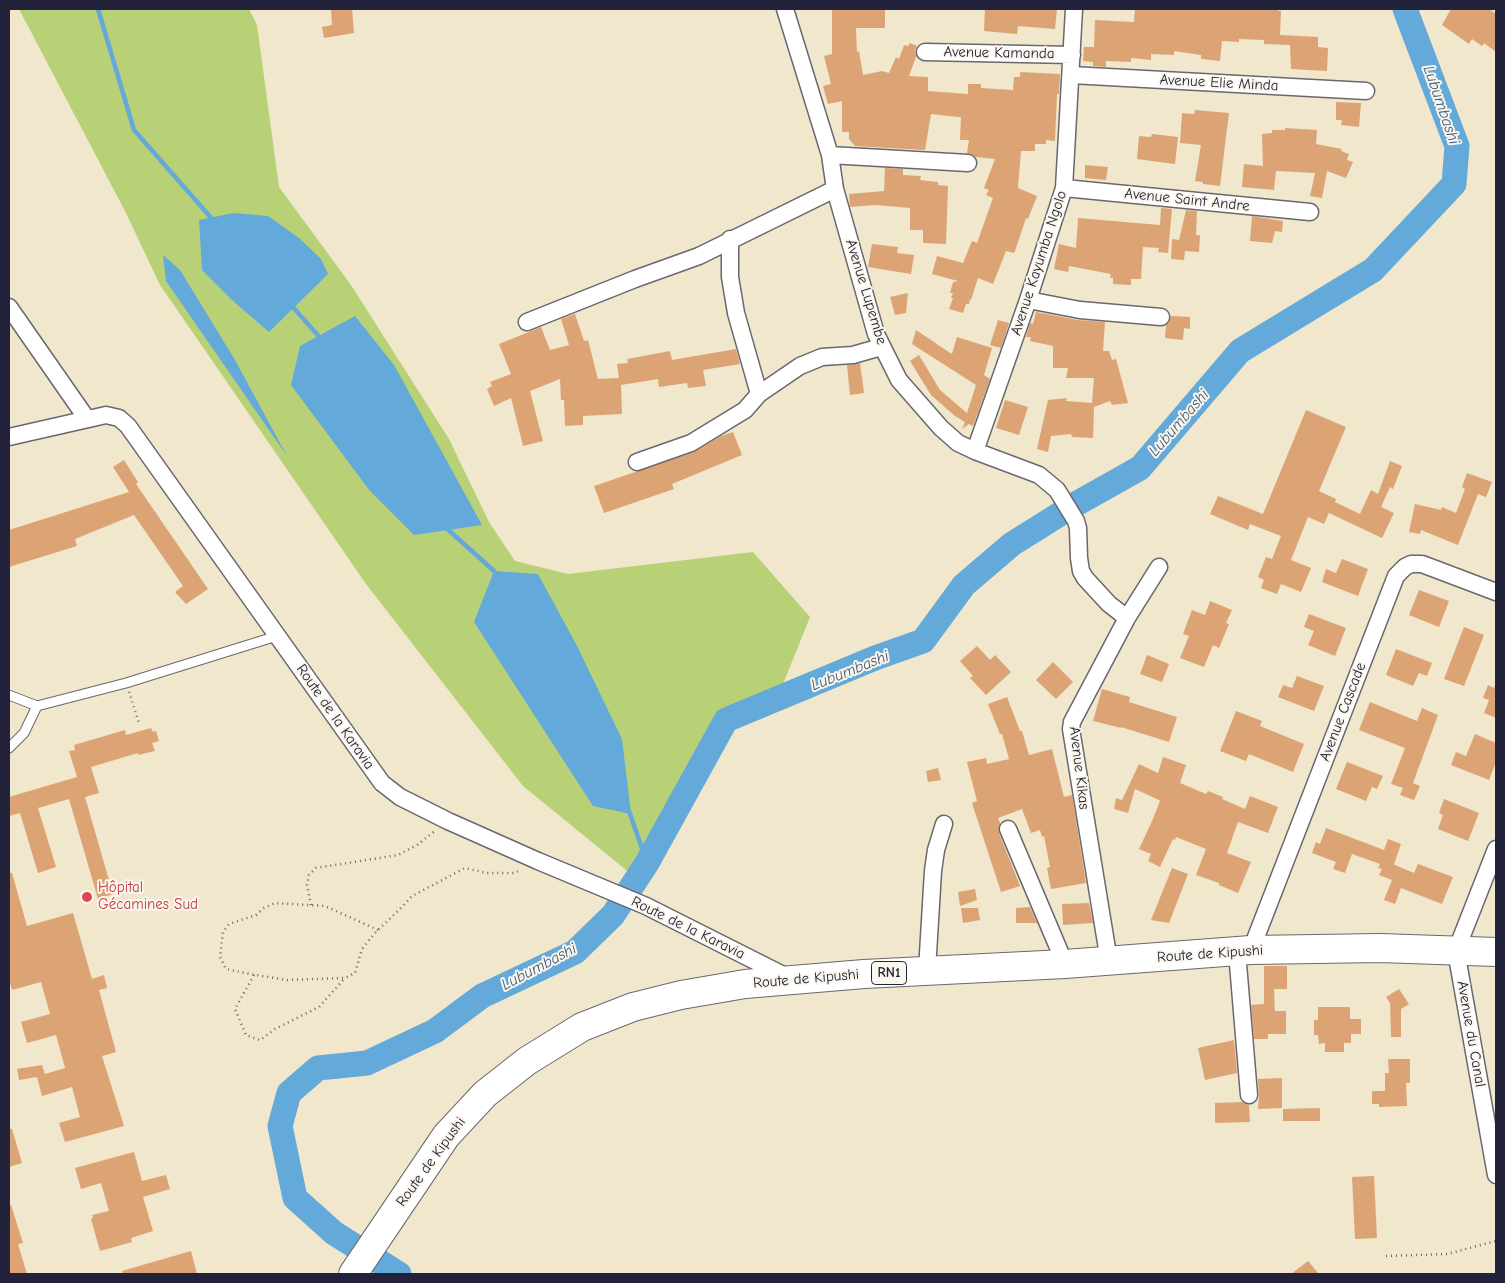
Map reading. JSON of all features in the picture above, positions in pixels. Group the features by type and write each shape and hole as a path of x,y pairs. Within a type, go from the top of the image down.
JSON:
{"highway":[{"name":"Route de Kipushi","path":"354,1273 430,1159 462,1118 486,1094 508,1076 582,1027 633,1007 746,984 926,970 1065,964 1244,951 1380,948 1496,952"}],"street":[{"name":"Avenue Lupembe","path":"785,9 830,155 835,188 876,334 899,380 941,428 958,443 1039,475 1047,480 1061,496 1076,521 1080,564 1085,578 1109,604 1127,618"},
{"name":"Avenue Kayumba Ngolo","path":"975,451 1028,300 1064,188 1074,9"},
{"name":"Avenue Kamanda","path":"925,52 1072,55"},
{"name":"Avenue Elie Minda","path":"1071,75 1366,91"},
{"path":"830,155 968,163"},
{"path":"527,322 634,279 700,256 835,188"},
{"name":"Avenue Saint Andre","path":"1064,188 1310,212"},
{"path":"730,240 730,277 736,313 759,394"},
{"path":"1028,300 1080,310 1161,317"},
{"path":"9,307 87,418"},
{"path":"637,462 691,443 745,410 759,394 787,374 822,357 853,355 881,347"},
{"name":"Route de la Karavia","path":"9,437 87,418 106,415 119,418 128,426 382,783 400,797 448,821 646,906 794,980"},
{"name":"Avenue Cascade","path":"1244,951 1396,576 1411,564 1422,564 1496,592"},
{"name":"Avenue Kikas","path":"1109,960 1072,729 1075,713 1127,618 1159,567"},
{"path":"926,970 933,871 936,850 944,824"},
{"path":"1008,830 1065,964"},
{"path":"1456,952 1496,849"},
{"path":"1244,951 1249,1095"},
{"name":"Avenue du Canal","path":"1456,952 1496,1175"}],"lane":[{"path":"9,695 37,706 126,683 277,636"},
{"path":"9,748 24,733 37,706"}],"path":[{"path":"126,683 139,723"},
{"path":"311,905 307,885 309,875 316,868 398,855 417,845 448,821"},
{"path":"254,975 235,1009 246,1035 260,1040 275,1029 320,1007 345,978 355,973 362,949 412,896 465,868 487,873 514,873 538,861"},
{"path":"345,978 287,980 226,969 220,957 223,932 229,924 256,914 275,903 325,906 378,930"},
{"path":"1386,1256 1447,1254 1496,1241"}],"green space":[{"path":"19,9 249,9 257,25 279,187 351,285 449,439 489,522 515,561 568,574 753,552 810,617 781,689 725,716 679,807 631,874 523,786 366,584 160,285 126,213"}],"water":[{"path":"234,213 268,216 299,238 321,259 328,274 269,332 233,301 202,270 199,220"},
{"path":"163,255 180,270 235,360 287,456 166,281"},
{"path":"355,316 394,365 482,525 414,535 370,491 291,385 300,346"},
{"path":"494,571 538,574 576,644 622,739 631,814 593,806 474,622"}],"building":[{"path":"331,9 352,9 354,33 324,38 322,27 332,25"},
{"path":"832,9 885,9 885,28 856,28 857,52 859,51 863,75 882,71 889,73 896,57 899,59 904,45 908,46 910,43 917,46 915,51 916,57 909,76 928,77 928,91 968,94 968,84 981,84 981,88 1013,90 1014,77 1020,77 1020,72 1060,74 1059,94 1057,94 1055,141 1046,140 1046,144 1035,144 1035,151 1021,151 1018,188 1037,196 1028,219 1026,218 1014,253 1006,251 993,284 978,278 971,300 969,304 966,304 963,313 949,309 953,298 951,298 953,293 950,293 953,282 958,281 932,274 937,256 963,263 972,241 977,243 993,198 986,195 989,190 984,188 995,159 976,157 967,153 969,140 960,140 961,117 931,114 925,150 855,146 849,139 849,132 842,132 842,101 828,104 823,86 831,84 824,56 832,54"},
{"path":"985,9 1057,9 1055,29 1018,26 1017,34 984,31"},
{"path":"1135,9 1278,9 1278,11 1281,11 1280,35 1318,37 1318,47 1328,48 1327,71 1291,69 1290,45 1264,44 1264,40 1239,39 1239,42 1222,41 1220,61 1201,59 1201,55 1174,51 1174,55 1151,54 1151,60 1131,58 1131,62 1106,61 1106,67 1093,66 1093,62 1083,61 1084,47 1094,47 1095,20 1134,22"},
{"path":"1451,9 1489,9 1496,14 1496,52 1484,43 1482,46 1472,39 1469,44 1442,25"},
{"path":"1336,102 1361,103 1359,127 1341,125 1342,120 1336,120"},
{"path":"1195,110 1229,113 1220,186 1195,181 1201,145 1180,143 1182,113 1194,114"},
{"path":"1285,128 1317,130 1316,144 1342,149 1341,151 1349,154 1347,160 1353,162 1346,178 1327,171 1322,198 1310,196 1315,173 1276,171 1274,190 1242,187 1244,164 1263,166 1262,134 1272,133 1272,130 1285,130"},
{"path":"1152,134 1178,137 1175,164 1137,159 1139,136 1151,137"},
{"path":"1085,165 1108,167 1106,180 1085,178"},
{"path":"885,168 903,169 903,175 921,176 920,180 938,182 938,185 948,186 946,244 923,243 923,230 910,230 910,208 875,205 850,207 849,194 884,191"},
{"path":"1161,208 1172,209 1168,253 1158,252 1159,248 1143,247 1141,279 1131,279 1131,285 1113,284 1113,278 1110,278 1111,274 1069,266 1068,272 1054,269 1059,244 1076,248 1078,218 1160,225"},
{"path":"1186,210 1197,211 1196,235 1200,235 1199,252 1185,251 1184,260 1171,259 1172,239 1179,240"},
{"path":"1252,216 1283,221 1282,232 1275,231 1272,243 1250,241"},
{"path":"872,244 898,247 897,253 914,255 911,274 868,267"},
{"path":"908,293 906,313 895,315 890,297"},
{"path":"1036,312 1078,320 1105,322 1103,351 1109,351 1112,360 1116,359 1128,403 1112,405 1110,401 1094,407 1093,438 1072,437 1071,434 1051,436 1048,452 1037,449 1048,400 1067,398 1066,401 1092,403 1094,378 1066,378 1068,368 1053,368 1053,346 1030,341 1031,337 1026,337 1030,323 1033,324"},
{"path":"575,314 584,341 588,340 598,379 619,378 617,364 628,363 627,359 670,351 672,360 736,349 740,364 703,370 706,386 688,388 687,383 659,387 658,379 621,385 622,414 583,416 583,425 565,426 564,400 561,400 560,379 530,391 543,441 523,446 511,398 494,406 487,389 492,386 490,382 511,374 499,344 541,327 550,350 569,345 561,319"},
{"path":"1171,316 1190,317 1190,329 1184,328 1183,340 1165,338 1166,325"},
{"path":"998,320 1009,323 1001,348 990,345"},
{"path":"916,330 952,354 957,337 992,348 984,375 990,379 973,426 969,424 962,429 965,422 955,416 931,395 910,361 919,355 940,390 967,413 976,385 912,344"},
{"path":"860,363 864,393 850,395 847,365"},
{"path":"1005,400 1028,407 1019,435 996,428"},
{"path":"1306,410 1346,427 1319,491 1336,499 1335,502 1360,514 1371,490 1378,494 1390,461 1402,466 1393,489 1390,487 1381,507 1394,513 1382,538 1329,513 1324,524 1308,517 1291,560 1311,568 1301,592 1281,584 1277,594 1261,588 1264,580 1258,577 1266,557 1272,559 1281,536 1250,524 1248,530 1210,514 1218,496 1263,514"},
{"path":"733,432 742,455 672,484 674,489 604,513 594,486 694,452 721,436"},
{"path":"124,460 138,482 136,484 208,589 186,604 175,592 183,586 134,515 75,539 77,546 9,567 9,530 129,492 113,467"},
{"path":"1467,473 1492,482 1486,497 1478,494 1458,545 1421,530 1420,534 1409,532 1415,504 1441,510 1442,507 1456,513 1465,489 1462,487"},
{"path":"1342,559 1368,569 1358,596 1322,582 1326,569 1336,573"},
{"path":"1419,590 1449,601 1439,627 1409,615"},
{"path":"1210,601 1232,610 1226,623 1229,624 1219,648 1213,645 1204,667 1180,658 1189,636 1183,634 1192,610 1205,615"},
{"path":"1309,614 1346,628 1335,656 1308,645 1314,631 1304,627"},
{"path":"1464,627 1484,635 1464,686 1444,679"},
{"path":"977,646 990,660 995,655 1011,672 986,695 970,678 973,676 960,661"},
{"path":"1396,649 1432,663 1427,676 1419,673 1413,686 1386,675"},
{"path":"1147,655 1169,664 1162,682 1140,674"},
{"path":"1053,662 1073,682 1056,699 1036,680"},
{"path":"1297,676 1324,686 1314,711 1278,697 1283,685 1292,688"},
{"path":"1495,684 1496,718 1484,713 1489,700 1483,698 1488,685 1494,688"},
{"path":"1102,689 1130,697 1129,702 1177,717 1169,742 1121,727 1093,721"},
{"path":"1007,697 1020,731 1022,731 1029,755 1052,749 1064,797 1072,795 1086,883 1051,889 1047,868 1050,867 1044,836 1042,837 1040,830 1031,833 1022,809 998,818 1000,823 999,833 1020,886 1001,892 972,803 977,801 967,762 986,758 987,764 1009,759 1002,734 1000,734 988,704"},
{"path":"1370,702 1417,721 1422,708 1438,715 1413,783 1420,786 1414,800 1400,795 1403,788 1391,784 1405,748 1359,730"},
{"path":"1236,711 1262,721 1260,726 1304,744 1293,772 1249,754 1246,761 1220,751"},
{"path":"151,728 153,732 156,731 159,741 152,743 155,751 138,755 138,753 91,767 99,793 85,797 113,894 98,899 69,799 38,808 56,867 38,873 20,813 9,816 9,797 77,777 69,751 75,750 74,745 125,730 126,735"},
{"path":"1475,734 1496,743 1496,762 1489,780 1451,765 1456,752 1466,756"},
{"path":"1163,757 1186,765 1180,783 1206,794 1208,791 1223,797 1222,799 1245,809 1250,796 1278,807 1268,833 1238,822 1227,853 1251,862 1238,893 1219,885 1219,883 1196,875 1206,849 1176,837 1175,840 1173,839 1160,867 1148,861 1151,854 1139,849 1159,800 1135,789 1128,813 1114,809 1116,798 1122,800 1139,764 1158,773"},
{"path":"1347,762 1383,776 1377,789 1372,787 1366,801 1336,789"},
{"path":"938,768 941,780 928,782 926,771"},
{"path":"1444,799 1479,813 1468,841 1438,829 1443,815 1439,813"},
{"path":"1326,828 1384,850 1388,839 1401,844 1395,865 1414,873 1418,864 1453,877 1442,904 1401,888 1395,904 1384,900 1392,880 1379,875 1382,869 1378,868 1380,864 1352,854 1345,873 1333,869 1336,862 1312,853 1316,842 1320,844"},
{"path":"1172,868 1188,874 1169,923 1151,920"},
{"path":"9,873 12,873 27,926 73,913 92,979 104,975 107,988 99,990 116,1052 102,1056 124,1126 65,1142 59,1123 80,1117 72,1087 42,1096 37,1077 19,1080 17,1069 42,1065 45,1074 65,1068 56,1035 27,1043 21,1022 50,1014 41,982 12,990 9,978"},
{"path":"975,889 977,900 960,906 958,892"},
{"path":"1089,903 1093,923 1063,925 1062,904"},
{"path":"1030,907 1037,923 1016,923 1016,908"},
{"path":"961,908 978,908 980,920 963,923"},
{"path":"1264,966 1287,966 1287,989 1274,989 1275,1011 1286,1011 1286,1034 1268,1034 1268,1039 1254,1039 1251,1005 1264,1004"},
{"path":"1399,989 1409,1004 1401,1009 1401,1037 1391,1037 1390,1003 1386,997"},
{"path":"1318,1007 1350,1007 1350,1019 1361,1019 1361,1034 1351,1034 1351,1043 1344,1043 1344,1052 1325,1052 1325,1043 1319,1044 1318,1035 1314,1035 1314,1020 1318,1020"},
{"path":"1234,1040 1237,1073 1205,1080 1198,1048"},
{"path":"1388,1059 1410,1059 1410,1083 1406,1083 1407,1106 1379,1107 1379,1104 1372,1104 1372,1091 1385,1091 1385,1073 1389,1073"},
{"path":"1282,1078 1282,1108 1258,1109 1258,1079"},
{"path":"1242,1102 1249,1105 1250,1122 1215,1123 1215,1103"},
{"path":"1320,1108 1320,1121 1283,1121 1283,1109"},
{"path":"9,1129 12,1129 22,1163 9,1167"},
{"path":"134,1152 142,1181 166,1175 170,1189 143,1197 153,1231 131,1238 132,1242 100,1251 91,1219 93,1218 92,1215 109,1211 101,1183 81,1189 75,1168"},
{"path":"1374,1176 1377,1238 1355,1239 1352,1177"},
{"path":"11,1205 23,1243 18,1244 27,1274 9,1274 9,1206"},
{"path":"191,1251 197,1274 123,1274 122,1271"},
{"path":"1308,1261 1319,1274 1291,1274"}],"waterway":[{"path":"98,9 134,130 213,220"},
{"name":"Lubumbashi","path":"399,1274 334,1233 295,1198 280,1126 289,1093 318,1068 367,1063 435,1031 482,996 575,952 613,915 647,863 726,720 875,658 923,641 964,585 1012,544 1076,504 1140,468 1240,351 1373,270 1454,184 1457,146 1405,9"},
{"path":"291,305 322,340"},
{"path":"444,526 494,571 496,576"},
{"path":"629,811 647,863"}],"place":[{"name":"Hôpital Gécamines Sud","path":"87,897"}]}
